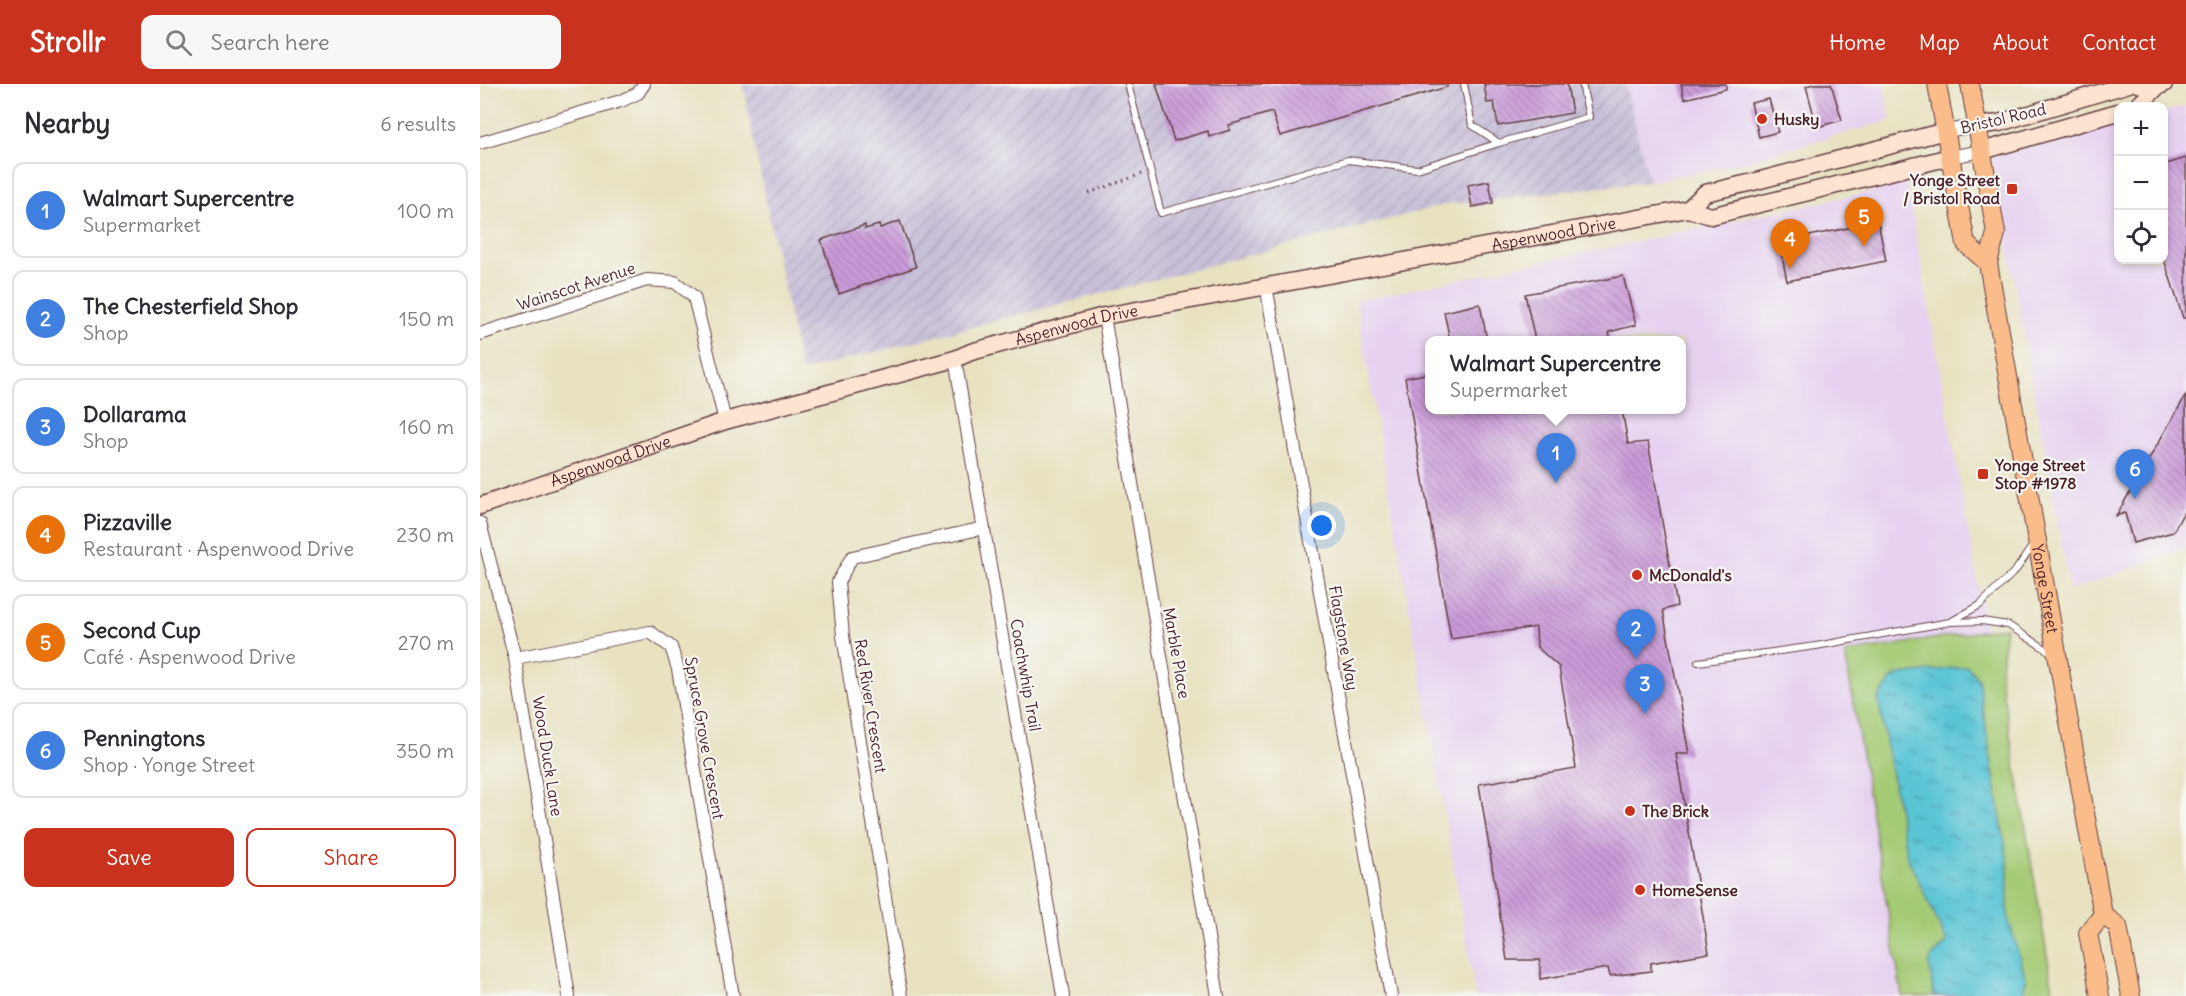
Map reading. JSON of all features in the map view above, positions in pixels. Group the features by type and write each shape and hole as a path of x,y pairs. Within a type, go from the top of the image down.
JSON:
{"main road":[{"path":"1937,84 1966,244 1988,262"},
{"name":"Yonge Street","path":"1970,84 1996,233 1988,262 2103,915 2118,926 2131,996"},
{"path":"2100,996 2088,933 2103,915"}],"street":[{"path":"480,143 621,100 638,93 644,84"},
{"name":"Bristol Road","path":"1945,131 1999,123 2129,84"},
{"path":"2138,84 2161,85"},
{"path":"2142,102 2161,85"},
{"name":"Bristol Road","path":"1950,157 1982,151 2114,113"},
{"name":"Aspenwood Drive","path":"1688,209 1705,193 1945,131"},
{"name":"Aspenwood Drive","path":"480,506 725,421 1104,316 1688,209 1711,216 1950,157"},
{"name":"Wainscot Avenue","path":"480,334 647,280 675,282 694,297 725,421"},
{"name":"Flagstone Way","path":"1266,285 1391,996"},
{"name":"Marble Place","path":"1104,316 1218,996"},
{"name":"Coachwhip Trail","path":"955,359 1063,996"},
{"name":"Wood Duck Lane","path":"480,523 515,658 569,996"},
{"name":"Red River Crescent","path":"901,996 843,636 838,582 852,557 984,528"},
{"name":"Spruce Grove Crescent","path":"515,658 650,632 671,647 678,669 733,996"}],"lane":[{"path":"1128,84 1161,213 1348,160 1417,170 1589,117 1582,84"},
{"path":"1464,84 1472,124 1500,143"},
{"path":"1950,622 1980,605 2016,570 2037,540"},
{"path":"1698,662 1816,646 1950,622 1982,621 2008,625 2058,657"}],"path":[{"path":"1089,193 1150,171"}],"shaded area":[{"path":"743,84 1625,84 1649,182 1448,204 801,371"},
{"path":"1625,84 1884,84 1890,120 1737,164 1649,182"},
{"path":"2186,106 2186,546 2070,591 1992,157 2114,125 2114,264 2168,264 2168,111"},
{"path":"1907,184 1986,630 1845,653 1902,996 1476,996 1356,301"}],"green space":[{"path":"2006,627 2000,676 2054,996 1902,996 1845,653"}],"water":[{"path":"1967,666 1978,679 2008,863 2008,918 2026,979 2023,996 1934,996 1929,963 1947,942 1907,856 1878,699 1894,676"}],"building":[{"path":"1156,84 1447,84 1447,87 1280,136 1272,112 1229,125 1230,130 1209,137 1208,131 1174,141"},
{"path":"1484,84 1567,84 1572,113 1498,126 1494,102 1487,103"},
{"path":"1681,84 1726,84 1726,89 1684,99"},
{"path":"1831,84 1842,120 1817,127 1806,86"},
{"path":"1769,99 1778,132 1759,137 1751,103"},
{"path":"2186,158 2186,318 2183,318 2166,264 2168,264 2168,163"},
{"path":"1489,181 1493,203 1472,207 1468,185"},
{"path":"900,221 916,267 839,294 821,240 865,225 865,229 879,225 880,228"},
{"path":"1878,222 1886,261 1787,281 1779,242"},
{"path":"1623,276 1636,325 1609,332 1610,336 1534,336 1525,294"},
{"path":"1480,304 1486,336 1449,336 1444,312"},
{"path":"1425,374 1425,414 1623,414 1628,444 1648,442 1677,606 1663,610 1689,754 1676,754 1709,953 1651,963 1651,971 1610,976 1608,968 1540,979 1540,960 1507,960 1479,784 1576,768 1559,667 1537,647 1536,627 1451,639 1405,378"},
{"path":"2186,395 2186,508 2173,532 2133,543 2125,513 2116,516"}],"place":[{"name":"Husky","path":"1762,119"},
{"name":"Yonge Street / Bristol Road","path":"2012,189"},
{"name":"Second Cup","path":"1864,247"},
{"name":"Pizzaville","path":"1790,269"},
{"name":"Yonge Street Stop #1978","path":"1983,474"},
{"name":"Walmart Supercentre","path":"1556,483"},
{"name":"Penningtons","path":"2135,499"},
{"name":"McDonald's","path":"1637,575"},
{"name":"The Chesterfield Shop","path":"1636,659"},
{"name":"Dollarama","path":"1645,714"},
{"name":"The Brick","path":"1630,811"},
{"name":"HomeSense","path":"1640,890"}]}
